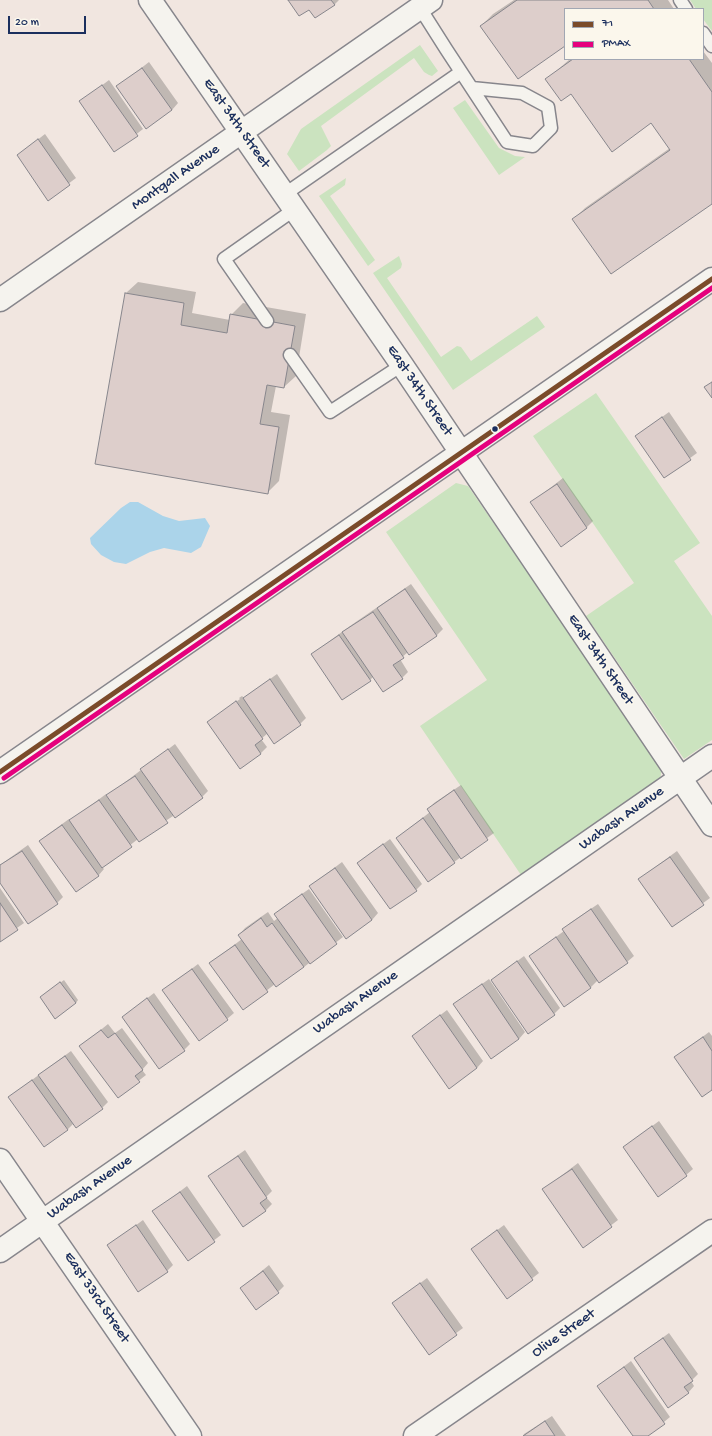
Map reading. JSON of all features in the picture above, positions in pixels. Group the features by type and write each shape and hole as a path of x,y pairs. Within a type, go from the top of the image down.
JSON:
{"street":[{"name":"East 34th Street","path":"150,0 243,132 402,365 712,825"},
{"name":"Montgall Avenue","path":"0,300 425,4"},
{"path":"0,772 712,279"},
{"name":"Wabash Avenue","path":"0,1250 712,756"},
{"name":"East 33rd Street","path":"0,1160 190,1436"},
{"name":"Olive Street","path":"415,1436 712,1231"}],"lane":[{"path":"425,4 461,72 507,142 533,146 551,128 548,107 522,93 472,88"},
{"path":"704,34 712,46"},
{"path":"266,321 224,259 290,201 461,72"},
{"path":"290,355 330,412 402,365"}],"green space":[{"path":"690,0 712,0 712,31 704,20 704,8 695,8"},
{"path":"420,45 438,71 432,76 429,75 424,72 414,58 321,126 331,146 299,171 287,154 301,129"},
{"path":"465,100 499,148 515,156 525,157 499,175 453,108"},
{"path":"346,178 345,185 330,196 375,260 368,266 319,196"},
{"path":"399,256 402,264 401,268 387,278 441,357 457,346 461,347 471,361 537,316 545,327 453,390 373,273"},
{"path":"596,393 700,543 674,561 712,616 712,740 684,759 586,616 634,583 533,436"},
{"path":"456,483 468,486 662,767 660,781 521,875 420,726 487,680 386,532"}],"water":[{"path":"130,502 138,502 163,516 179,521 205,518 210,526 201,547 191,553 164,548 150,552 126,564 114,562 101,555 91,544 90,538 121,508"}],"building":[{"path":"288,0 331,0 335,5 315,18 309,10 299,16"},
{"path":"517,0 648,0 653,8 564,8 564,47 518,79 480,26"},
{"path":"572,60 690,60 712,92 712,204 611,274 572,219 670,150 651,123 612,152 571,94 561,101 545,79"},
{"path":"142,68 172,110 146,129 116,86"},
{"path":"102,85 138,136 114,152 79,101"},
{"path":"38,139 70,185 48,201 17,155"},
{"path":"125,293 184,303 181,325 227,333 230,314 295,326 284,388 267,385 260,424 279,427 268,494 95,464"},
{"path":"712,382 712,398 704,387"},
{"path":"662,417 691,460 664,478 635,436"},
{"path":"557,484 587,528 561,547 530,502"},
{"path":"405,589 437,636 409,655 377,608"},
{"path":"373,612 404,658 393,665 403,679 383,692 342,632"},
{"path":"339,635 371,681 342,700 311,654"},
{"path":"270,679 301,725 274,744 243,698"},
{"path":"236,701 263,739 255,745 261,754 240,769 207,722"},
{"path":"168,749 203,798 175,818 140,769"},
{"path":"135,776 168,823 139,842 106,795"},
{"path":"454,790 488,840 461,859 427,809"},
{"path":"99,800 132,847 102,868 69,820"},
{"path":"423,818 455,863 428,882 396,838"},
{"path":"62,825 99,876 76,892 39,841"},
{"path":"383,844 417,891 390,909 357,863"},
{"path":"22,851 58,904 28,924 0,883 0,865"},
{"path":"670,857 704,905 672,927 638,879"},
{"path":"335,868 372,920 346,939 309,886"},
{"path":"302,894 337,944 310,964 274,914"},
{"path":"0,903 18,930 0,942"},
{"path":"591,909 628,963 599,983 562,929"},
{"path":"261,918 267,927 272,923 304,967 276,987 238,935"},
{"path":"556,937 591,988 564,1007 529,956"},
{"path":"235,945 268,992 243,1010 209,963"},
{"path":"517,961 555,1015 528,1034 491,980"},
{"path":"192,969 228,1020 199,1041 162,990"},
{"path":"60,982 76,1003 55,1019 40,997"},
{"path":"482,984 519,1039 491,1059 453,1004"},
{"path":"147,998 185,1051 159,1069 122,1017"},
{"path":"440,1015 477,1068 449,1089 412,1036"},
{"path":"101,1030 108,1038 115,1033 143,1070 135,1076 140,1082 118,1098 79,1046"},
{"path":"703,1037 712,1051 712,1090 702,1097 674,1057"},
{"path":"65,1056 103,1109 76,1128 38,1075"},
{"path":"32,1080 68,1130 44,1147 8,1097"},
{"path":"652,1126 687,1176 658,1197 623,1147"},
{"path":"238,1156 267,1198 260,1203 266,1211 243,1227 208,1176"},
{"path":"572,1169 612,1227 583,1248 542,1189"},
{"path":"180,1192 215,1242 188,1261 152,1211"},
{"path":"136,1225 168,1272 138,1292 107,1245"},
{"path":"497,1230 533,1280 507,1299 471,1249"},
{"path":"263,1271 279,1293 256,1310 240,1288"},
{"path":"420,1283 457,1335 429,1355 392,1303"},
{"path":"663,1338 693,1381 684,1387 689,1393 668,1408 634,1358"},
{"path":"624,1367 665,1424 648,1436 633,1436 597,1386"},
{"path":"545,1421 555,1436 523,1436"}],"transit line":[{"name":"71","path":"0,772 712,279"},
{"name":"PMAX","path":"4,778 712,288"}]}
